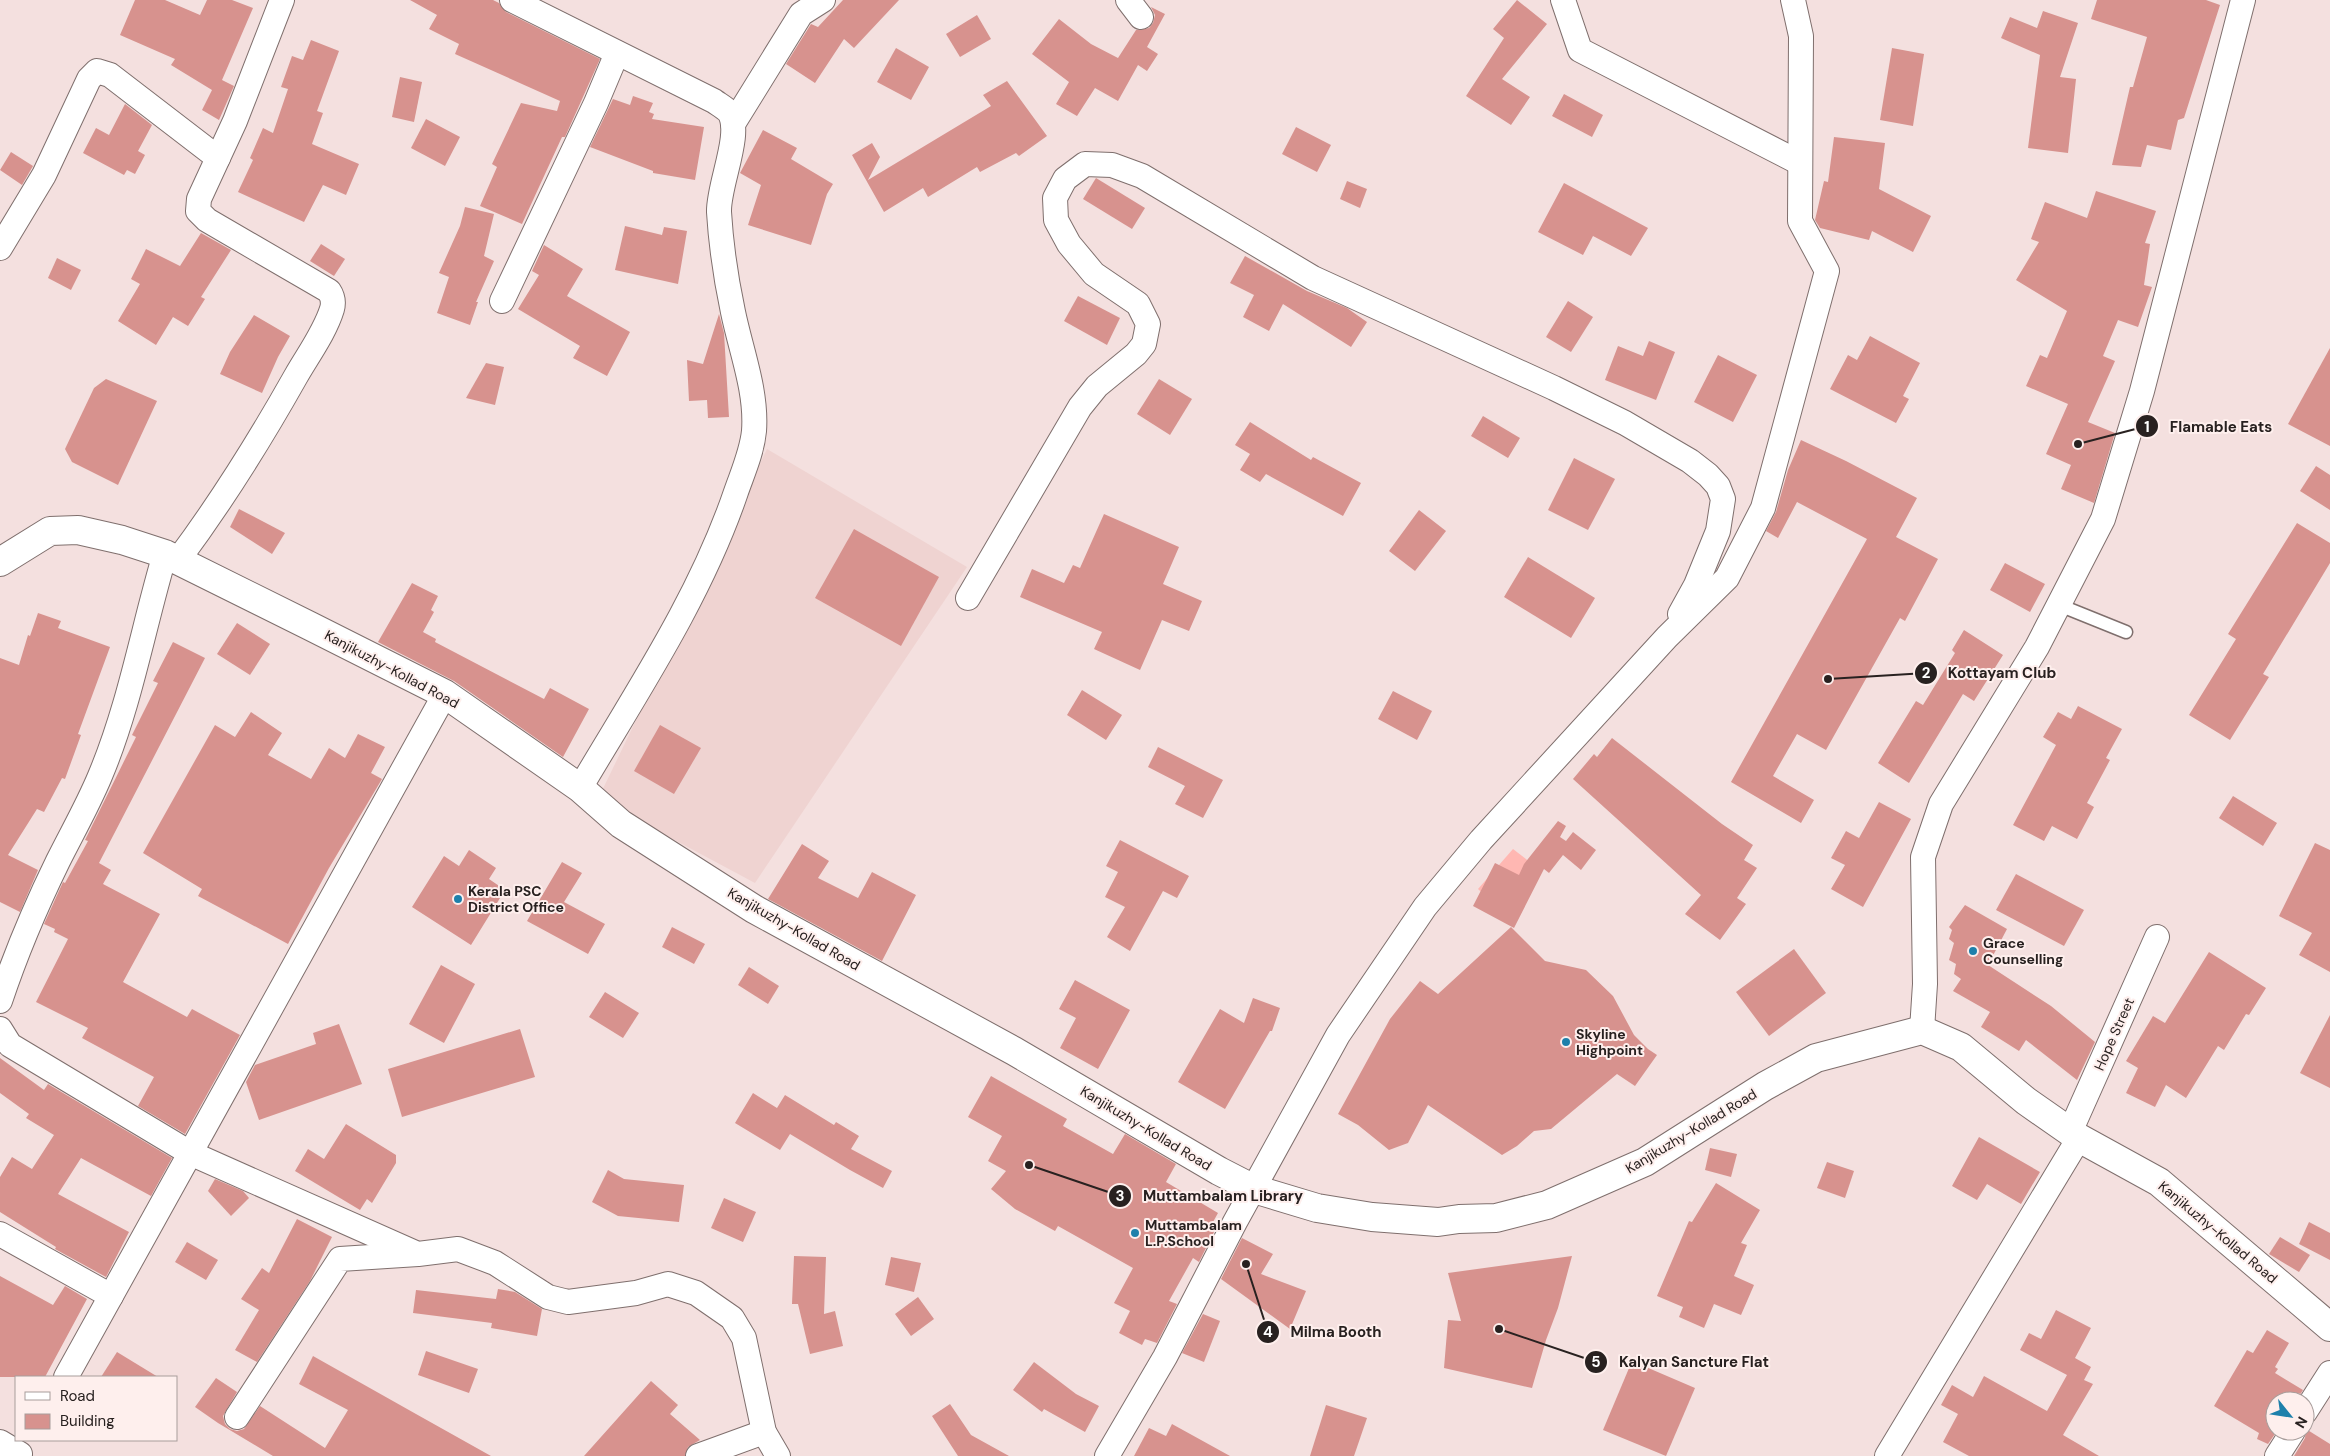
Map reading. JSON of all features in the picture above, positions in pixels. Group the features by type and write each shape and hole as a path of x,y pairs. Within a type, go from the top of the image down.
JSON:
{"main road":[{"name":"Kanjikuzhy-Kollad Road","path":"0,562 50,531 78,530 122,540 172,557 445,694 580,788 621,824 754,909 1014,1051 1254,1190 1317,1208 1372,1217 1438,1222 1459,1219 1496,1218 1547,1205 1645,1162 1765,1086 1816,1058 1922,1030 1961,1047 2026,1101 2075,1135 2159,1182 2330,1327"}],"street":[{"path":"0,1001 10,972 57,863 100,777 121,721 150,604 172,557 219,505 260,439 326,324 333,303 333,296 329,291 207,220 198,211 199,199 235,121 282,0"},
{"path":"512,0 714,101 728,112 734,124"},
{"path":"580,788 650,670 705,570 721,534 748,460 754,432 753,407 722,250 719,209 725,169 733,142 734,124 801,14 824,0"},
{"path":"1562,0 1580,50 1800,163"},
{"path":"1107,1456 1165,1357 1338,1035 1425,907 1481,840 1667,637 1727,578 1763,508 1827,270 1800,221 1801,36 1793,0"},
{"path":"1922,1030 1925,984 1924,857 1941,804 2037,647 2103,519 2142,390 2243,0"},
{"path":"502,301 596,103 617,53"},
{"path":"0,248 44,176 89,79 97,71 110,75 218,158"},
{"path":"968,598 1080,408 1097,386 1136,354 1144,344 1148,324 1138,304 1094,274 1069,244 1056,220 1055,198 1065,179 1085,164 1112,165 1142,176 1313,278 1554,388 1625,423 1690,461 1708,475 1718,486 1723,499 1718,531 1696,585 1667,637"},
{"path":"67,1376 445,694"},
{"name":"Hope Street","path":"1887,1456 2075,1135 2158,937"},
{"path":"0,1029 10,1045 190,1153 418,1254"},
{"path":"0,1234 111,1296"},
{"path":"236,1416 340,1259 418,1254 458,1249 496,1263 548,1297 568,1302 636,1293 668,1284 696,1293 732,1318 744,1338 764,1432 778,1456"},
{"path":"2315,1396 2330,1373"},
{"path":"698,1456 764,1432"},
{"path":"2277,1456 2287,1441"}],"lane":[{"path":"2058,605 2126,632"}],"shaded area":[{"path":"767,449 967,567 755,883 598,799"},
{"path":"1513,849 1531,863 1496,906 1478,889"}],"building":[{"path":"135,0 165,0 200,15 207,0 232,0 253,8 222,80 234,86 219,120 202,110 212,90 171,65 175,59 120,35"},
{"path":"410,0 493,0 499,3 506,12 600,59 565,137 562,137 522,224 480,206 497,167 492,164 521,103 557,111 560,101 455,54 459,44 429,29 437,15"},
{"path":"843,0 899,0 854,48 844,39 815,83 786,64 811,24 818,27"},
{"path":"1517,0 1547,24 1502,79 1530,97 1511,125 1466,96 1504,38 1493,29"},
{"path":"2097,0 2206,0 2220,5 2184,118 2178,120 2171,150 2147,145 2141,167 2112,165 2130,87 2133,87 2147,37 2091,19"},
{"path":"1151,7 1165,14 1147,47 1158,54 1147,71 1138,65 1118,101 1095,88 1077,116 1056,104 1069,82 1032,54 1059,19 1091,44 1118,58 1136,30 1149,28 1153,23 1155,15"},
{"path":"2043,11 2078,23 2060,77 2076,79 2068,153 2028,148 2040,55 2001,38 2010,17 2037,28"},
{"path":"977,15 991,39 960,57 946,34"},
{"path":"311,40 339,51 317,111 323,113 312,144 359,164 346,195 323,185 304,222 238,192 253,160 250,158 263,128 273,133 288,89 281,87 292,56 303,60"},
{"path":"896,48 929,67 911,100 877,82"},
{"path":"1892,48 1924,54 1913,126 1880,120"},
{"path":"400,77 422,82 414,122 392,117"},
{"path":"1007,81 1047,136 1019,156 1016,153 980,172 977,167 928,197 923,188 884,212 852,155 872,143 880,157 868,180 991,106 983,95"},
{"path":"1564,94 1603,115 1592,137 1552,116"},
{"path":"633,96 653,103 649,112 654,114 652,119 704,127 695,180 653,173 653,171 590,147 613,99 630,105"},
{"path":"125,104 152,125 138,151 145,155 135,174 127,170 124,175 83,153 96,128 109,135"},
{"path":"426,119 460,137 445,166 411,148"},
{"path":"1296,127 1331,145 1317,172 1282,154"},
{"path":"763,130 797,148 791,159 833,184 827,194 811,245 748,225 761,185 740,173"},
{"path":"1834,137 1885,143 1879,189 1931,216 1913,252 1872,231 1869,240 1820,228 1815,220 1824,181 1828,182"},
{"path":"11,152 33,166 22,185 0,170"},
{"path":"1096,178 1145,208 1132,229 1083,199"},
{"path":"1347,181 1367,189 1360,208 1340,199"},
{"path":"1564,183 1648,228 1631,256 1593,236 1583,255 1538,232"},
{"path":"2096,191 2156,211 2145,243 2150,244 2144,285 2152,287 2138,327 2118,320 2103,356 2115,361 2088,422 2115,433 2094,503 2061,489 2071,465 2046,454 2068,404 2026,386 2040,355 2047,358 2067,311 2016,280 2039,242 2031,239 2045,202 2087,218"},
{"path":"465,207 494,214 484,256 494,261 476,302 478,302 470,325 437,313 449,277 439,273 460,226"},
{"path":"625,226 662,235 664,227 687,231 678,284 615,270"},
{"path":"201,233 231,250 201,297 205,299 188,326 173,317 156,345 118,321 140,284 131,279 146,249 180,266"},
{"path":"321,244 345,259 334,276 310,261"},
{"path":"544,245 583,269 567,296 630,332 607,376 573,358 580,346 518,309 539,275 532,271"},
{"path":"1245,256 1307,291 1347,308 1367,322 1351,347 1283,304 1269,331 1243,317 1254,295 1230,283"},
{"path":"57,258 81,270 71,290 48,278"},
{"path":"1078,296 1120,318 1107,345 1064,321"},
{"path":"1568,301 1593,317 1571,352 1546,337"},
{"path":"719,314 724,333 729,417 708,418 707,400 689,401 687,360 703,364"},
{"path":"254,315 290,336 278,357 262,393 220,374 230,352"},
{"path":"1870,336 1920,363 1903,396 1909,399 1896,423 1830,389 1848,355 1857,360"},
{"path":"1649,341 1675,352 1656,400 1605,380 1618,346 1643,356"},
{"path":"2330,348 2330,446 2288,424"},
{"path":"1718,355 1757,375 1733,422 1694,402"},
{"path":"486,363 504,367 495,405 466,398"},
{"path":"106,379 157,401 118,485 72,462 65,449 94,388"},
{"path":"1159,379 1192,399 1170,435 1137,414"},
{"path":"1483,416 1520,438 1508,458 1471,436"},
{"path":"1250,422 1311,460 1313,457 1361,483 1343,516 1266,474 1260,482 1240,470 1250,454 1235,445"},
{"path":"1801,440 1917,498 1896,537 1938,559 1905,621 1900,618 1826,750 1797,734 1773,776 1814,800 1801,823 1731,782 1867,539 1797,502 1778,538 1766,531 1776,512 1788,470"},
{"path":"1574,458 1615,479 1588,530 1548,510"},
{"path":"2316,466 2330,475 2330,510 2300,491"},
{"path":"239,509 285,533 272,554 230,527"},
{"path":"1419,510 1446,531 1415,571 1389,551"},
{"path":"1104,514 1179,547 1163,584 1202,601 1189,631 1162,620 1140,670 1094,649 1102,632 1020,597 1032,569 1064,583 1073,565 1080,568"},
{"path":"2297,523 2330,543 2330,563 2263,674 2269,677 2230,740 2189,715 2236,639 2228,634"},
{"path":"854,529 939,577 901,646 815,598"},
{"path":"1528,557 1595,598 1571,638 1504,597"},
{"path":"2005,563 2045,584 2030,612 1990,590"},
{"path":"412,583 438,596 431,610 434,612 423,632 436,639 435,642 544,699 550,688 589,709 563,757 454,681 378,642"},
{"path":"38,613 61,621 58,628 110,647 78,734 81,735 65,779 62,778 44,812 37,809 8,855 38,870 20,912 0,902 0,658 19,665 28,635 30,636"},
{"path":"237,623 270,644 250,675 217,654"},
{"path":"1964,630 2003,655 1974,701 1963,694 1909,783 1878,763 1916,701 1923,705 1955,653 1952,650"},
{"path":"173,642 205,658 99,863 111,870 103,884 160,914 123,982 187,1017 192,1009 240,1035 185,1134 138,1106 154,1077 82,1038 88,1028 36,1002 68,939 54,932 55,929 44,924 63,882 65,883 88,841 85,840 136,737 132,735 158,683 153,681"},
{"path":"1082,690 1122,715 1106,740 1067,715"},
{"path":"1393,691 1432,711 1417,740 1378,719"},
{"path":"2078,706 2122,729 2106,758 2110,760 2087,803 2094,807 2077,839 2052,826 2044,841 2013,825 2056,745 2043,737 2058,712 2071,719"},
{"path":"251,712 282,733 268,755 311,779 329,748 345,758 358,734 385,747 371,773 382,779 329,868 288,944 198,896 202,889 143,853 215,725 235,737"},
{"path":"660,725 701,748 674,794 634,771"},
{"path":"1612,738 1722,824 1753,845 1744,860 1757,868 1737,898 1746,904 1720,940 1685,914 1701,895 1573,779 1594,754 1597,757"},
{"path":"1158,747 1223,780 1203,818 1175,804 1185,786 1148,767"},
{"path":"2233,796 2277,823 2263,846 2219,818"},
{"path":"1879,802 1911,819 1863,907 1831,889 1845,865 1831,858 1846,831 1859,838"},
{"path":"1558,821 1566,826 1560,837 1566,841 1573,832 1596,850 1581,870 1563,855 1549,873 1544,869 1514,928 1473,906 1495,863 1519,875 1524,864"},
{"path":"1120,840 1189,876 1177,898 1163,891 1130,951 1107,937 1125,907 1105,897 1118,872 1106,866"},
{"path":"2315,843 2330,850 2330,972 2299,955 2312,933 2279,916"},
{"path":"802,844 829,861 818,878 858,898 872,872 916,895 882,961 768,899"},
{"name":"Kerala PSC District Office","path":"469,850 496,868 489,879 505,890 471,945 412,907 444,856 459,866"},
{"path":"562,862 582,873 564,902 605,924 588,954 527,921"},
{"path":"2016,874 2084,910 2064,946 1996,910"},
{"path":"1965,905 2007,929 1988,965 2051,1006 2095,1042 2077,1080 2026,1040 2019,1051 1981,1027 1990,1012 1953,991 1961,979 1954,974 1956,964 1949,960 1954,943 1949,939 1952,930 1949,927"},
{"path":"672,927 705,944 694,964 662,947"},
{"name":"Skyline Highpoint","path":"1511,927 1545,961 1586,970 1613,996 1634,1035 1657,1055 1635,1086 1617,1074 1551,1129 1534,1131 1517,1146 1502,1155 1428,1105 1408,1143 1389,1150 1358,1125 1338,1114 1390,1019 1420,981 1438,994"},
{"path":"1794,949 1826,993 1769,1036 1736,992"},
{"path":"2209,952 2266,988 2249,1015 2246,1014 2224,1050 2218,1046 2186,1098 2166,1085 2155,1107 2126,1093 2138,1068 2126,1061 2153,1016 2165,1023"},
{"path":"441,965 475,984 444,1043 409,1024"},
{"path":"749,967 779,986 768,1004 738,985"},
{"path":"1075,980 1130,1010 1098,1069 1060,1048 1076,1018 1059,1009"},
{"path":"605,992 639,1013 623,1038 589,1017"},
{"path":"1253,998 1280,1008 1272,1031 1270,1031 1225,1109 1178,1082 1220,1009 1244,1023"},
{"path":"2330,1015 2330,1088 2300,1073"},
{"path":"339,1024 362,1084 259,1120 246,1082 255,1065 316,1044 313,1033"},
{"path":"520,1029 535,1077 402,1117 388,1069"},
{"path":"0,1058 44,1090 48,1084 172,1158 151,1196 81,1158 58,1194 129,1232 106,1277 55,1249 56,1247 0,1212 0,1177 12,1157 32,1169 54,1135 26,1118 29,1114 0,1093"},
{"path":"991,1076 1067,1119 1063,1126 1113,1154 1125,1134 1176,1164 1166,1182 1218,1213 1213,1222 1218,1224 1199,1262 1193,1258 1169,1301 1177,1304 1157,1343 1145,1339 1142,1345 1119,1333 1130,1311 1114,1303 1133,1268 1058,1226 1055,1231 1015,1209 991,1189 1006,1171 988,1161 1002,1136 968,1117"},
{"path":"753,1093 777,1108 785,1095 834,1125 836,1122 859,1136 851,1149 892,1171 883,1188 790,1134 780,1150 735,1123"},
{"path":"346,1124 396,1155 396,1163 372,1203 367,1199 360,1210 295,1171 308,1149 324,1159"},
{"path":"1979,1137 2040,1172 2021,1204 1987,1184 1977,1200 1952,1186"},
{"path":"1710,1148 1737,1154 1731,1177 1705,1170"},
{"path":"1827,1162 1854,1171 1845,1198 1817,1188"},
{"path":"608,1170 624,1179 684,1185 679,1222 618,1216 592,1202"},
{"path":"215,1179 243,1191 249,1198 231,1216 208,1191"},
{"path":"1716,1183 1760,1210 1741,1243 1747,1245 1734,1276 1754,1285 1741,1315 1714,1304 1704,1328 1679,1317 1683,1307 1657,1296 1689,1221 1692,1222"},
{"path":"724,1198 756,1212 743,1242 711,1228"},
{"path":"297,1219 332,1237 310,1281 257,1362 235,1350 259,1310 241,1299 262,1268 269,1273"},
{"path":"2309,1222 2330,1233 2330,1260 2299,1244"},
{"path":"2280,1237 2310,1255 2299,1272 2269,1254"},
{"path":"1242,1238 1273,1254 1261,1274 1306,1291 1290,1329 1221,1279"},
{"path":"187,1242 218,1260 206,1280 175,1262"},
{"path":"794,1256 826,1257 824,1314 835,1311 843,1346 810,1354 798,1304 792,1304"},
{"path":"1572,1256 1558,1308 1546,1340 1532,1388 1444,1368 1448,1320 1461,1321 1448,1273"},
{"path":"891,1257 921,1263 914,1292 885,1285"},
{"path":"0,1276 53,1305 65,1286 87,1299 46,1376 0,1377"},
{"path":"498,1289 515,1292 542,1309 537,1336 491,1328 492,1323 413,1313 416,1290 496,1299"},
{"path":"918,1297 934,1319 911,1336 895,1314"},
{"path":"2056,1310 2091,1328 2075,1358 2091,1367 2084,1380 2093,1384 2063,1435 2099,1456 1969,1456 1943,1442 1958,1414 1941,1405 1952,1385 1973,1397 1984,1376 2047,1411 2067,1375 2020,1350 2029,1333 2041,1339"},
{"path":"1203,1314 1220,1321 1204,1362 1182,1353"},
{"path":"2267,1330 2289,1343 2275,1367 2278,1369 2275,1373 2303,1390 2265,1391 2265,1441 2270,1441 2268,1444 2257,1439 2259,1433 2214,1406 2247,1350 2253,1353"},
{"path":"426,1351 478,1369 469,1393 418,1375"},
{"path":"117,1352 156,1376 102,1376"},
{"path":"313,1356 491,1456 273,1456 218,1423 195,1407 216,1378 237,1392 223,1416 225,1424 230,1429 237,1431 244,1429 260,1406 325,1448 348,1410 299,1384"},
{"path":"1632,1361 1695,1388 1666,1456 1603,1430"},
{"path":"1034,1362 1076,1394 1099,1406 1085,1432 1044,1409 1042,1412 1013,1390"},
{"path":"651,1381 678,1405 670,1414 700,1440 688,1447 685,1456 584,1456"},
{"path":"950,1404 971,1435 1009,1456 958,1456 932,1416"},
{"path":"1326,1405 1367,1418 1354,1456 1310,1456"},
{"path":"1172,1424 1230,1456 1134,1456 1149,1428 1166,1436"},
{"path":"2315,1435 2330,1444 2330,1456 2294,1456 2303,1441 2315,1441"}],"place":[{"name":"Flamable Eats","path":"2078,444"},
{"name":"Kottayam Club","path":"1828,679"},
{"name":"Kerala PSC District Office","path":"458,899"},
{"name":"Grace Counselling","path":"1973,951"},
{"name":"Skyline Highpoint","path":"1566,1042"},
{"name":"Muttambalam Library","path":"1029,1165"},
{"name":"Muttambalam L.P.School","path":"1135,1233"},
{"name":"Milma Booth","path":"1246,1264"},
{"name":"Kalyan Sancture Flat","path":"1499,1329"}]}
